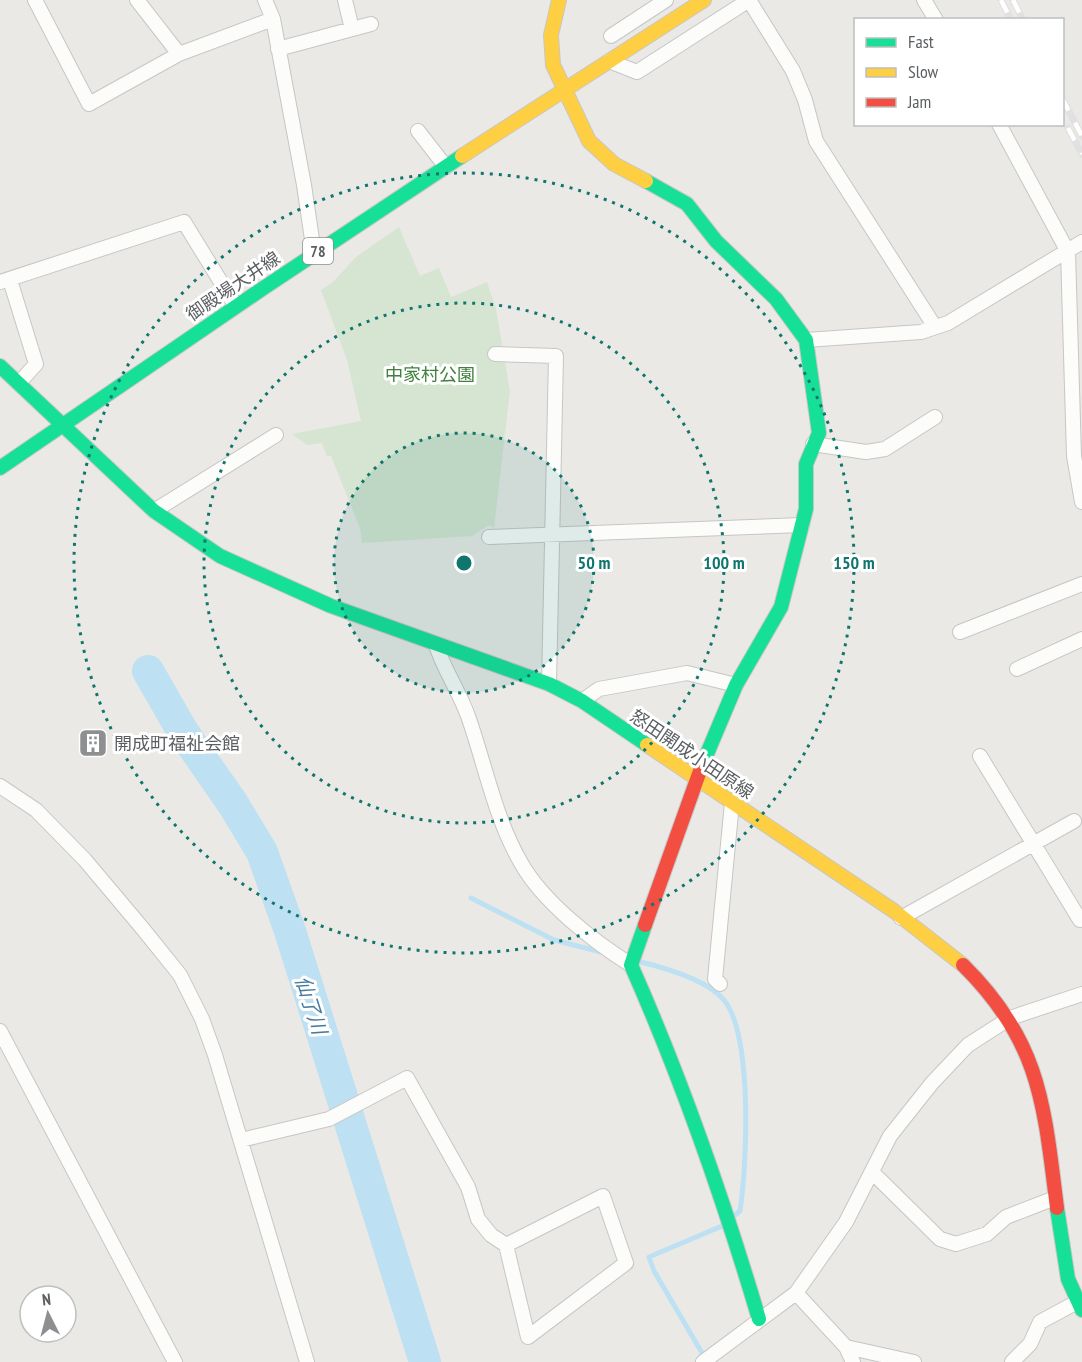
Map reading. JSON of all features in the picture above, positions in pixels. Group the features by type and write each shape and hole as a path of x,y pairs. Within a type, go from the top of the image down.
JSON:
{"main road":[{"path":"559,0 551,34 553,65 589,141 614,164 687,204 716,241 776,299 806,340 819,433 806,464 806,509 781,607 736,685 697,778 631,965 666,1042 729,1218 759,1318"},
{"name":"御殿場大井線","path":"0,468 235,305 564,88 704,0"},
{"name":"怒田開成小田原線","path":"0,366 154,511 220,556 330,606 549,684 582,701 901,918 973,975 1010,1018 1024,1047 1042,1100 1064,1262 1079,1306"}],"street":[{"path":"35,0 89,104 179,54 273,19"},
{"path":"136,0 179,54"},
{"path":"265,0 273,19 304,184 314,254"},
{"path":"345,0 352,29"},
{"path":"611,36 666,0"},
{"path":"609,61 637,72 749,0 793,71 805,100 816,141 935,327"},
{"path":"924,0 935,18"},
{"path":"278,49 371,24"},
{"path":"1000,126 1068,252 1074,456 1082,502"},
{"path":"418,131 446,167"},
{"path":"19,383 36,364 5,281 184,222 235,305"},
{"path":"806,340 921,332 948,323 1082,243"},
{"path":"495,354 556,356 549,684"},
{"path":"813,444 866,452 885,449 935,417"},
{"path":"154,511 276,435"},
{"path":"489,537 802,525"},
{"path":"960,632 1082,584"},
{"path":"1017,669 1082,639"},
{"path":"436,645 443,666 467,714 500,815 521,862 541,891 605,949 631,965"},
{"path":"582,701 598,689 687,673 736,685"},
{"path":"980,756 1080,920"},
{"path":"0,786 36,810 85,860 180,975 202,1019 241,1140 307,1362"},
{"path":"720,984 716,979 732,802"},
{"path":"901,918 1074,821"},
{"path":"703,1362 759,1318 796,1293 846,1222 890,1136 932,1083 968,1045 1010,1018 1082,994"},
{"path":"0,1031 175,1362"},
{"path":"241,1140 329,1119 407,1078 468,1187 478,1219 491,1235 506,1245 528,1337 626,1263 603,1196 506,1245"},
{"path":"872,1172 940,1239 956,1244 987,1234 1006,1216 1056,1198"},
{"path":"796,1293 846,1347 853,1362"},
{"path":"1012,1362 1030,1344 1040,1322 1079,1306"},
{"path":"846,1347 914,1362"}],"green space":[{"name":"中家村公園","path":"399,227 420,276 439,268 451,297 487,282 496,309 510,391 494,528 489,525 472,536 362,543 360,528 331,456 327,456 322,443 307,445 292,434 361,421 347,360 321,290 332,283 356,257"}],"waterway":[{"name":"仙了川","path":"148,671 183,732 233,804 262,852 290,931 425,1362"},
{"path":"471,898 554,940 605,953"},
{"path":"637,961 684,975 716,993 724,1000 733,1018 740,1042 746,1102 745,1164 740,1211 722,1226 649,1257 654,1271 705,1358"}],"railway":[{"path":"1001,0 1010,18"},
{"path":"1013,0 1022,18"},
{"path":"1064,102 1082,136"},
{"path":"1068,128 1082,154"}],"traffic: fast":[{"path":"0,468 462,156"},
{"path":"646,181 687,204 716,241 776,299 806,340 819,433 806,464 806,509 781,607 736,685 701,768"},
{"path":"0,366 154,511 220,556 331,606 549,684 582,701 647,745"},
{"path":"645,925 631,965 701,1140 759,1319"},
{"path":"1057,1208 1068,1279 1082,1310"}],"traffic: slow":[{"path":"559,0 551,35 553,65 589,141 614,164 646,181"},
{"path":"462,156 704,0"},
{"path":"647,745 894,911 963,965"}],"traffic: jam":[{"path":"645,925 701,768"},
{"path":"963,965 989,993 1009,1021 1024,1049 1042,1106 1057,1208"}],"place":[{"name":"開成町福祉会館","path":"93,743"}]}
